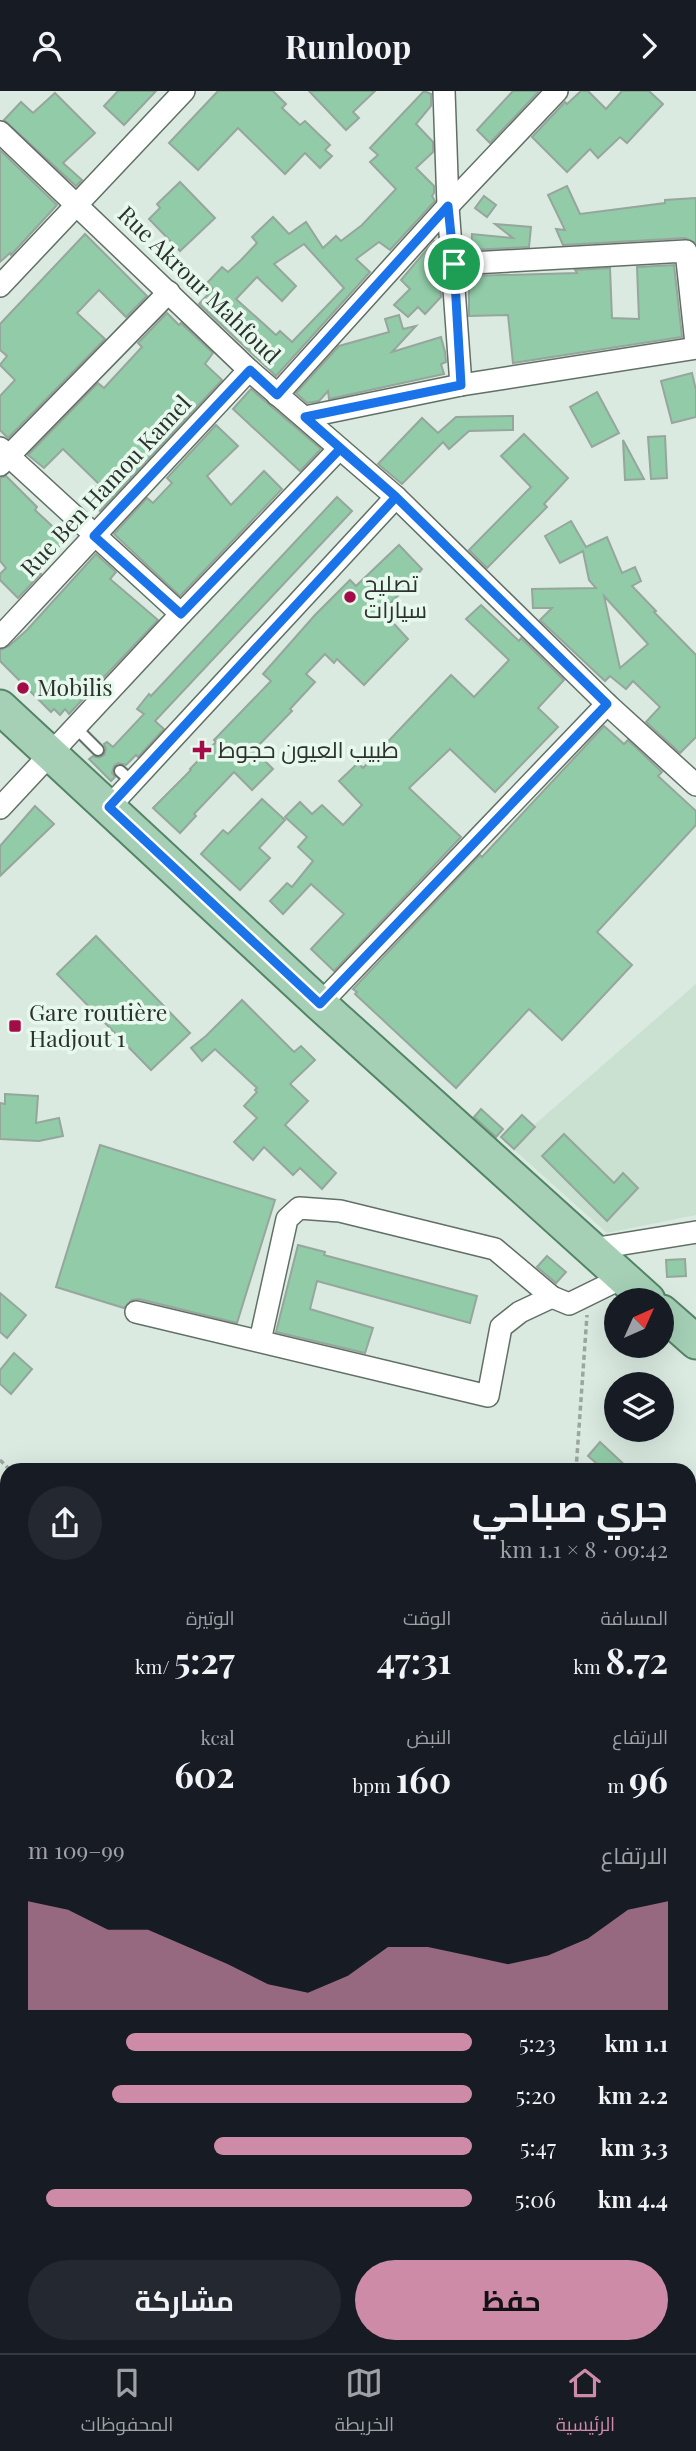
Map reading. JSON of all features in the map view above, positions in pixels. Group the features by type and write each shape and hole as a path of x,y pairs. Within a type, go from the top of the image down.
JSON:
{"main road":[{"path":"0,706 320,1004 634,1288"},
{"path":"674,1323 695,1341"}],"street":[{"path":"0,286 184,91"},
{"path":"444,91 448,206 461,385"},
{"path":"277,395 556,91"},
{"name":"Rue Akrour Mahfoud","path":"0,132 277,395 396,497 607,704 696,785"},
{"path":"305,417 461,385 696,346 686,251 454,264"},
{"path":"169,292 3,456 181,614"},
{"name":"Rue Ben Hamou Kamel","path":"0,637 250,370"},
{"path":"0,808 340,449"},
{"path":"109,807 126,777 396,497"},
{"path":"320,1004 607,704"},
{"path":"260,1342 287,1219 299,1208 340,1210 495,1249 552,1297 569,1304 622,1278"},
{"path":"592,1249 696,1232"},
{"path":"136,1312 488,1396 501,1327 520,1312 552,1297"}],"lane":[{"path":"75,727 98,750"}],"path":[{"path":"576,1463 588,1294"}],"shaded area":[{"path":"696,984 696,1215 607,1233 510,1146"}],"building":[{"path":"118,91 156,91 124,125 104,106"},
{"path":"218,91 273,91 286,104 282,108 300,125 305,121 330,145 325,150 332,156 320,168 305,153 285,174 238,128 198,170 169,143"},
{"path":"309,91 375,91 353,112 359,118 346,130"},
{"path":"424,91 431,94 431,106 416,124 433,142 433,152 416,168 434,186 432,196 435,201 390,250 379,242 356,259 370,272 276,376 199,304 213,289 207,283 222,267 228,272 241,260 257,243 252,237 273,217 289,234 306,222 323,248 336,236 341,241 362,225 396,189 370,162 378,155 370,148","holes":["304,244 344,288 292,342 280,331 276,335 236,299 257,277 282,301 296,286 274,264"]},
{"path":"513,91 539,91 490,143 477,130"},
{"path":"581,91 588,91 606,109 622,91 649,91 663,104 627,143 620,137 598,158 590,149 567,172 532,137 565,102 567,104"},
{"path":"55,93 95,133 63,163 82,180 76,186 4,120 21,102 33,113"},
{"path":"0,150 57,205 11,255 10,253 0,262"},
{"path":"180,182 215,218 180,251 149,219 160,208 157,204"},
{"path":"567,186 580,214 665,203 665,200 696,198 696,243 685,238 563,245 556,229 565,230 548,195"},
{"path":"484,196 496,205 487,217 475,208"},
{"path":"495,224 531,227 529,247 471,250 472,234 513,238"},
{"path":"85,234 147,296 126,317 99,290 77,313 105,339 8,438 0,430 0,396 15,380 0,365 7,356 0,350 0,324"},
{"path":"434,241 438,244 439,258 434,264 439,268 432,275 440,283 441,297 425,314 418,307 408,317 394,305 410,289 401,280"},
{"path":"674,265 682,337 513,363 508,315 469,316 469,276 577,273 575,270 610,268 612,318 639,319 637,267"},
{"path":"167,313 213,353 205,364 222,380 100,511 86,497 99,484 63,449 44,468 28,455 98,383 104,388 142,347 138,343"},
{"path":"399,315 403,329 416,326 392,352 441,337 446,362 441,364 444,374 329,399 328,391 319,401 307,403 296,393 339,346 389,332 385,319"},
{"path":"692,373 696,390 696,417 672,423 661,381"},
{"path":"251,389 321,449 300,471 233,409"},
{"path":"597,392 619,433 592,447 570,407"},
{"path":"513,416 513,430 469,431 449,449 443,442 402,484 378,464 422,418 438,433 456,417"},
{"path":"216,425 238,446 207,476 231,505 264,471 282,489 180,596 114,534 147,498 153,503 172,483 167,478"},
{"path":"524,434 568,478 544,504 547,507 487,568 469,550 531,487 501,456"},
{"path":"665,436 667,478 651,479 648,437"},
{"path":"623,440 644,479 625,480"},
{"path":"6,476 37,507 35,510 66,539 37,569 41,574 18,598 0,580 0,574 6,568 0,561 0,478"},
{"path":"337,497 352,511 155,721 164,729 138,757 136,755 126,765 118,763 114,766 112,773 115,777 111,781 89,759 104,755 104,744 107,742 113,747 144,714 137,709 149,694 151,696"},
{"path":"571,521 586,547 607,537 622,573 635,567 641,581 632,586 696,655 696,737 680,753 646,722 660,707 633,681 626,689 610,676 605,681 540,620 552,608 533,608 532,589 596,588 589,580 583,551 560,563 545,536","holes":["604,596 648,644 620,668"]},
{"path":"399,545 422,569 382,611 408,639 364,685 337,659 334,663 325,654 306,674 315,682 290,709 292,711 254,750 273,769 252,790 234,772 194,814 196,816 180,833 153,808 271,681 263,674 315,615 350,580 356,586"},
{"path":"96,554 116,572 110,579 158,620 69,714 65,709 60,715 54,709 51,712 0,661 0,650 9,646 27,630"},
{"path":"481,605 519,641 521,638 564,680 538,708 558,727 495,792 450,749 409,788 461,837 334,971 311,949 344,914 311,884 283,914 270,901 287,883 292,887 313,861 298,847 307,837 285,817 300,802 312,814 322,805 343,825 362,805 339,781 358,763 363,768 451,675 474,697 509,660 466,619"},
{"path":"604,726 624,744 628,740 662,772 658,776 696,811 696,825 597,932 632,965 562,1040 529,1009 456,1088 355,994 357,992 353,989 480,855 482,857"},
{"path":"262,799 285,820 259,848 270,858 240,890 201,854 223,830 228,834"},
{"path":"35,806 54,824 0,876 0,846"},
{"path":"96,936 190,1033 151,1070 57,974"},
{"path":"242,1000 294,1052 301,1046 315,1060 290,1084 308,1101 285,1125 336,1173 322,1189 300,1168 293,1175 264,1147 253,1160 234,1142 257,1118 244,1106 257,1092 257,1088 215,1049 202,1061 191,1048"},
{"path":"5,1094 38,1096 36,1123 59,1118 63,1136 39,1141 0,1139 0,1103 5,1104"},
{"path":"481,1109 503,1129 496,1137 474,1117"},
{"path":"522,1115 535,1127 514,1149 501,1137"},
{"path":"564,1134 614,1183 623,1173 638,1188 607,1221 542,1156"},
{"path":"100,1145 275,1200 237,1323 139,1299 132,1300 124,1308 56,1287"},
{"path":"298,1245 325,1252 324,1255 477,1296 470,1323 317,1281 310,1309 373,1328 365,1353 276,1332"},
{"path":"547,1256 566,1272 556,1283 537,1267"},
{"path":"685,1259 686,1276 667,1277 666,1260"},
{"path":"0,1293 26,1315 7,1338 0,1332"},
{"path":"14,1353 32,1369 11,1394 0,1384 0,1370"},
{"path":"600,1442 622,1463 596,1463 588,1456"}],"place":[{"name":"تصليح سيارات","path":"350,597"},
{"name":"Mobilis","path":"23,688"},
{"name":"طبيب العيون حجوط","path":"202,750"},
{"name":"Gare routière Hadjout 1","path":"15,1026"}],"route":[{"path":"454,264 448,206 277,395 250,370 94,536 181,614 340,449 396,497 109,807 320,1004 607,704 396,497 305,417 461,385 454,264"}]}
